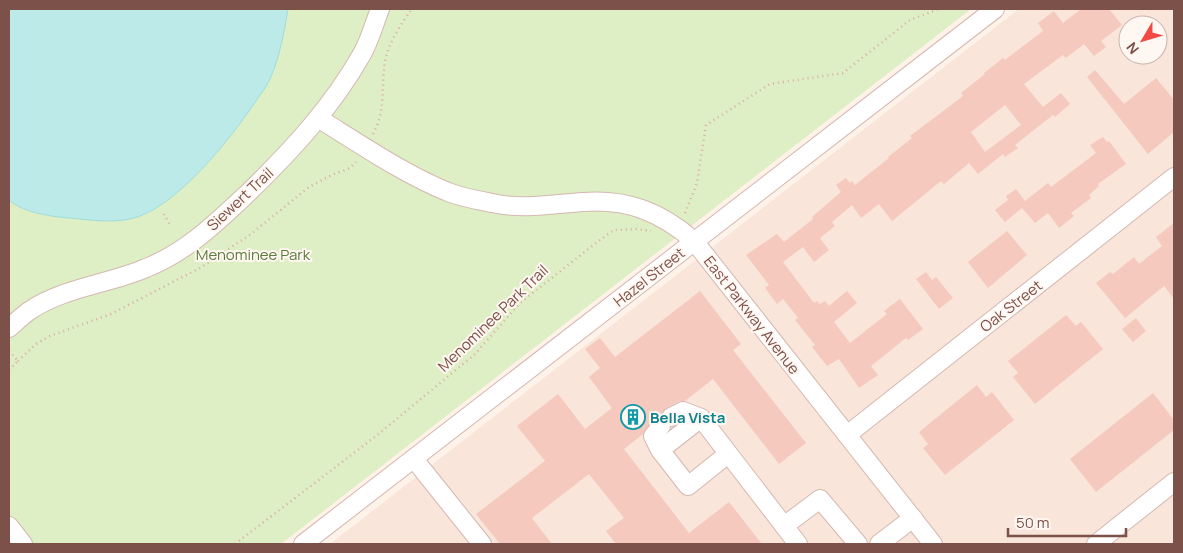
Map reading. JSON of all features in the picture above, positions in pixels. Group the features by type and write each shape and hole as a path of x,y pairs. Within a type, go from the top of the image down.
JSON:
{"street":[{"name":"Siewert Trail","path":"9,328 29,311 41,305 72,291 147,268 184,248 203,235 292,149 318,118 361,55 380,9"},
{"name":"Hazel Street","path":"304,544 995,9"},
{"name":"East Parkway Avenue","path":"318,118 408,172 449,192 495,204 516,206 610,202 647,211 672,223 694,242 934,544"},
{"name":"Oak Street","path":"847,435 1174,177"},
{"path":"728,454 688,486 660,450 653,436 666,422 683,411 701,418 798,544"},
{"path":"660,450 701,418"},
{"path":"414,459 482,544"},
{"path":"1096,544 1174,482"},
{"path":"784,526 820,499 858,544"},
{"path":"879,544 913,518"},
{"path":"9,526 23,544"}],"path":[{"name":"Menominee Park Trail","path":"234,544 376,436 474,355 520,303 601,238 614,230 636,229 661,232 686,213 698,183 706,125 770,84 843,73 910,20 939,9"},
{"path":"164,214 170,225"},
{"path":"9,351 18,361 9,370"}],"shaded area":[{"path":"1019,9 1174,9 1174,544 330,544"}],"green space":[{"name":"Menominee Park","path":"9,9 971,9 281,544 9,544"}],"water":[{"path":"9,9 288,9 279,53 269,82 217,152 183,187 165,202 147,213 130,219 108,221 46,215 21,208 9,200"}],"building":[{"path":"1081,9 1109,9 1118,20 1118,28 1101,41 1106,47 1094,56 1084,44 1066,58 1063,55 1024,84 1043,107 1061,93 1070,104 1015,145 1018,148 1005,157 1003,154 978,174 969,163 944,184 941,181 892,221 879,204 861,218 852,205 832,222 835,226 820,238 829,250 814,262 803,247 783,262 814,303 817,301 820,304 825,301 829,306 847,291 857,303 834,322 850,343 887,314 884,311 900,299 923,329 908,340 906,338 871,366 878,375 859,388 839,359 827,366 812,347 815,345 795,320 798,318 783,299 777,304 765,288 769,285 746,255 777,234 784,242 813,219 812,217 841,192 836,185 846,178 855,185 889,158 912,138 910,136 963,96 961,93 984,73 1003,58 1005,60 1043,31 1038,23 1054,11 1063,23","holes":["1005,105 1021,125 985,152 971,132"]},
{"path":"1095,70 1124,104 1156,78 1174,100 1174,132 1148,154 1087,77"},
{"path":"1103,137 1107,142 1109,141 1126,164 1098,184 1099,186 1089,195 1091,198 1071,213 1074,216 1059,228 1048,213 1035,223 1022,208 1005,222 995,210 1008,200 1006,196 1016,189 1025,201 1048,183 1051,187 1096,153 1090,145"},
{"path":"1174,223 1174,299 1164,286 1125,318 1096,283 1110,272 1113,274 1134,257 1139,264 1162,246 1156,237"},
{"path":"1007,231 1027,255 988,288 968,262"},
{"path":"926,272 932,280 936,277 953,298 939,309 916,279"},
{"name":"Bella Vista","path":"700,291 741,344 733,350 806,443 779,464 713,379 685,401 679,401 666,408 661,416 653,419 643,434 624,449 689,533 729,502 762,544 616,544 606,531 624,518 589,474 532,518 552,544 500,544 476,514 545,461 517,426 558,394 585,429 612,408 589,377 600,368 585,349 600,338 615,357"},
{"path":"1066,315 1076,326 1081,322 1103,349 1035,404 1013,377 1018,373 1008,361"},
{"path":"1136,318 1146,331 1133,342 1122,329"},
{"path":"977,385 986,397 992,392 1014,420 945,475 923,448 928,444 919,432"},
{"path":"1153,393 1174,420 1174,430 1096,492 1070,459"}],"place":[{"name":"Bella Vista","path":"633,417"}]}
